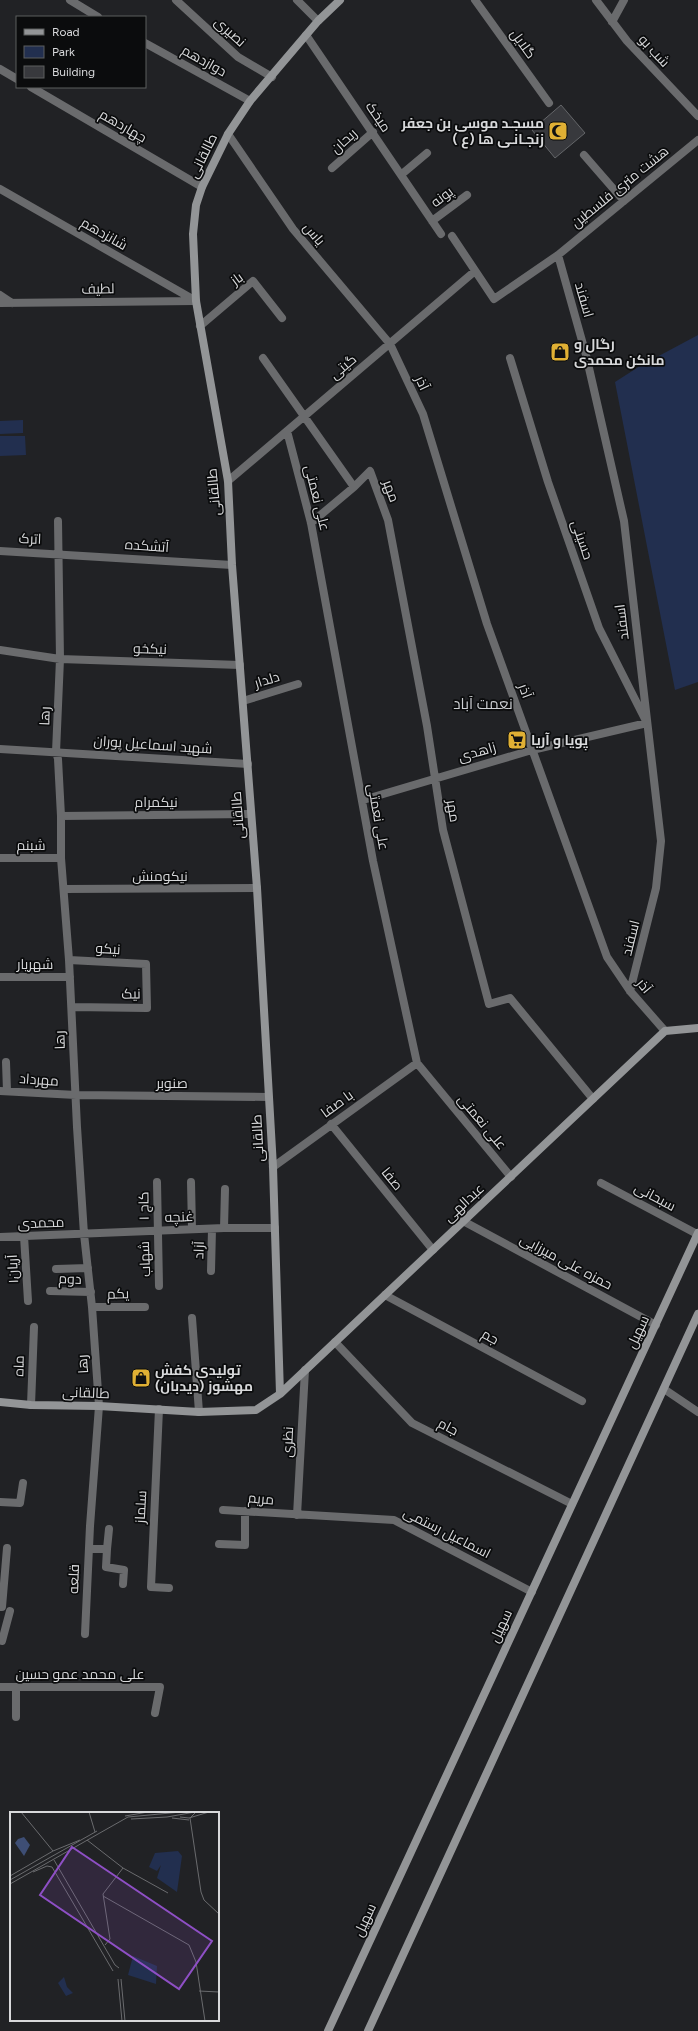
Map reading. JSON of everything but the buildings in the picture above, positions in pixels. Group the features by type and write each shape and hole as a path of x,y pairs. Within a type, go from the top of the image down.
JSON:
{"street":[{"path":"70,0 96,16"},
{"name":"نصیری","path":"176,0 238,57 272,77"},
{"path":"297,0 318,21"},
{"name":"طالقانی","path":"0,1402 31,1405 99,1406 199,1412 256,1410 280,1394 273,1167 257,888 232,565 228,481 196,301 193,234 196,205 202,187 228,134 250,101 272,77 318,21 340,0"},
{"name":"گلایل","path":"475,0 549,103"},
{"name":"شب بو","path":"596,0 627,41 698,116"},
{"path":"612,22 624,0"},
{"name":"میخک","path":"306,35 402,174 441,234"},
{"name":"دوازدهم","path":"146,44 250,101"},
{"path":"0,69 16,78"},
{"name":"چهاردهم","path":"33,88 202,187"},
{"name":"ریحان","path":"332,168 373,132"},
{"name":"یاس","path":"228,134 293,229 390,344"},
{"name":"هشت متری فلسطین","path":"475,271 494,299 558,254 698,140"},
{"path":"402,174 427,153"},
{"path":"584,155 624,200"},
{"name":"شانزدهم","path":"0,189 196,301"},
{"name":"پونه","path":"432,221 467,195"},
{"path":"452,236 475,271"},
{"name":"اسفند","path":"558,254 586,355 624,521 661,841 656,888 630,991"},
{"name":"گیتی","path":"228,481 475,271"},
{"name":"باز","path":"200,326 253,281 282,318"},
{"path":"0,295 12,303"},
{"name":"لطیف","path":"0,303 196,301"},
{"name":"آذر","path":"390,344 423,414 487,624 607,957 630,991 666,1031"},
{"path":"263,358 354,487 311,523"},
{"name":"حسینی","path":"510,358 548,482 599,628 647,723"},
{"name":"علی نعمتی","path":"287,431 311,523 373,861 417,1063 511,1177"},
{"name":"مهر","path":"354,487 370,471 388,520 427,726 443,830 489,1004 510,998 593,1099"},
{"name":"رها","path":"58,521 60,659 56,752 58,759 61,816 61,858 70,960 84,1234 92,1307 99,1406 90,1526"},
{"name":"اترک","path":"0,551 59,553"},
{"name":"آتشکده","path":"59,553 232,565"},
{"name":"نیکخو","path":"0,650 60,659 240,665"},
{"name":"دلدار","path":"243,701 298,684"},
{"name":"زاهدی","path":"362,800 532,750 647,723"},
{"name":"شهید اسماعیل پوران","path":"0,749 248,764"},
{"name":"نیکمرام","path":"61,816 251,814"},
{"name":"شبنم","path":"0,858 61,858"},
{"name":"نیکومنش","path":"64,889 257,888"},
{"name":"نیکو","path":"70,960 146,964"},
{"name":"نیک","path":"72,1007 147,1008 146,964"},
{"name":"شهریار","path":"0,977 70,977"},
{"path":"666,1031 698,1028"},
{"name":"عبدالهی","path":"280,1394 666,1031"},
{"path":"4,1091 6,1062"},
{"name":"با صفا","path":"273,1167 417,1063"},
{"name":"مهرداد","path":"4,1091 76,1095"},
{"name":"صنوبر","path":"76,1095 268,1096"},
{"name":"صفا","path":"331,1124 433,1250"},
{"name":"کاج ۱","path":"157,1182 158,1231"},
{"path":"191,1182 192,1229"},
{"name":"سبحانی","path":"601,1183 698,1233"},
{"path":"224,1228 225,1189"},
{"name":"حمزه علی میرزایی","path":"463,1221 656,1325"},
{"name":"غنچه","path":"84,1234 192,1229 274,1228"},
{"name":"آزاد","path":"211,1271 212,1229"},
{"name":"شهاب","path":"158,1231 159,1286"},
{"name":"سهیل","path":"328,2031 698,1233"},
{"name":"محمدی","path":"0,1237 84,1234"},
{"name":"آریان۱","path":"24,1236 28,1301"},
{"path":"56,1269 88,1268"},
{"name":"دوم","path":"50,1291 90,1292"},
{"name":"جم","path":"386,1295 582,1401"},
{"name":"یکم","path":"92,1307 145,1307"},
{"path":"368,2031 698,1314"},
{"path":"192,1318 199,1412"},
{"name":"ماه","path":"31,1405 34,1327"},
{"name":"جام","path":"335,1342 412,1423 572,1504"},
{"name":"نظری","path":"297,1516 305,1370"},
{"path":"664,1389 698,1412"},
{"name":"سلماز","path":"159,1409 151,1587 169,1588"},
{"path":"0,1502 20,1504 23,1483"},
{"name":"مریم","path":"223,1510 297,1516"},
{"path":"220,1544 245,1545 245,1511"},
{"name":"اسماعیل رستمی","path":"297,1516 394,1520 532,1592"},
{"name":"قلعه","path":"85,1634 90,1526"},
{"path":"109,1529 106,1567 124,1570 123,1584"},
{"path":"2,1641 7,1548"},
{"path":"89,1549 107,1548"},
{"name":"علی محمد عمو حسین","path":"0,1687 160,1687 156,1713"},
{"path":"16,1687 16,1717"}],"green space":[{"path":"698,335 698,682 675,690 615,382 640,366"},
{"path":"23,420 23,433 0,434 0,421"},
{"path":"0,436 25,436 26,455 0,456"}],"place":[{"name":"مسجـد موسی بن جعفر ( ع) زنجـانـی ها","path":"558,131"},
{"name":"رگال و مانکن محمدی","path":"560,352"},
{"name":"پویا و آریا","path":"517,740"},
{"name":"تولیدی کفش مهشوز (دیدبان)","path":"141,1378"}],"district":[{"name":"نعمت آباد","path":"483,704"}]}
